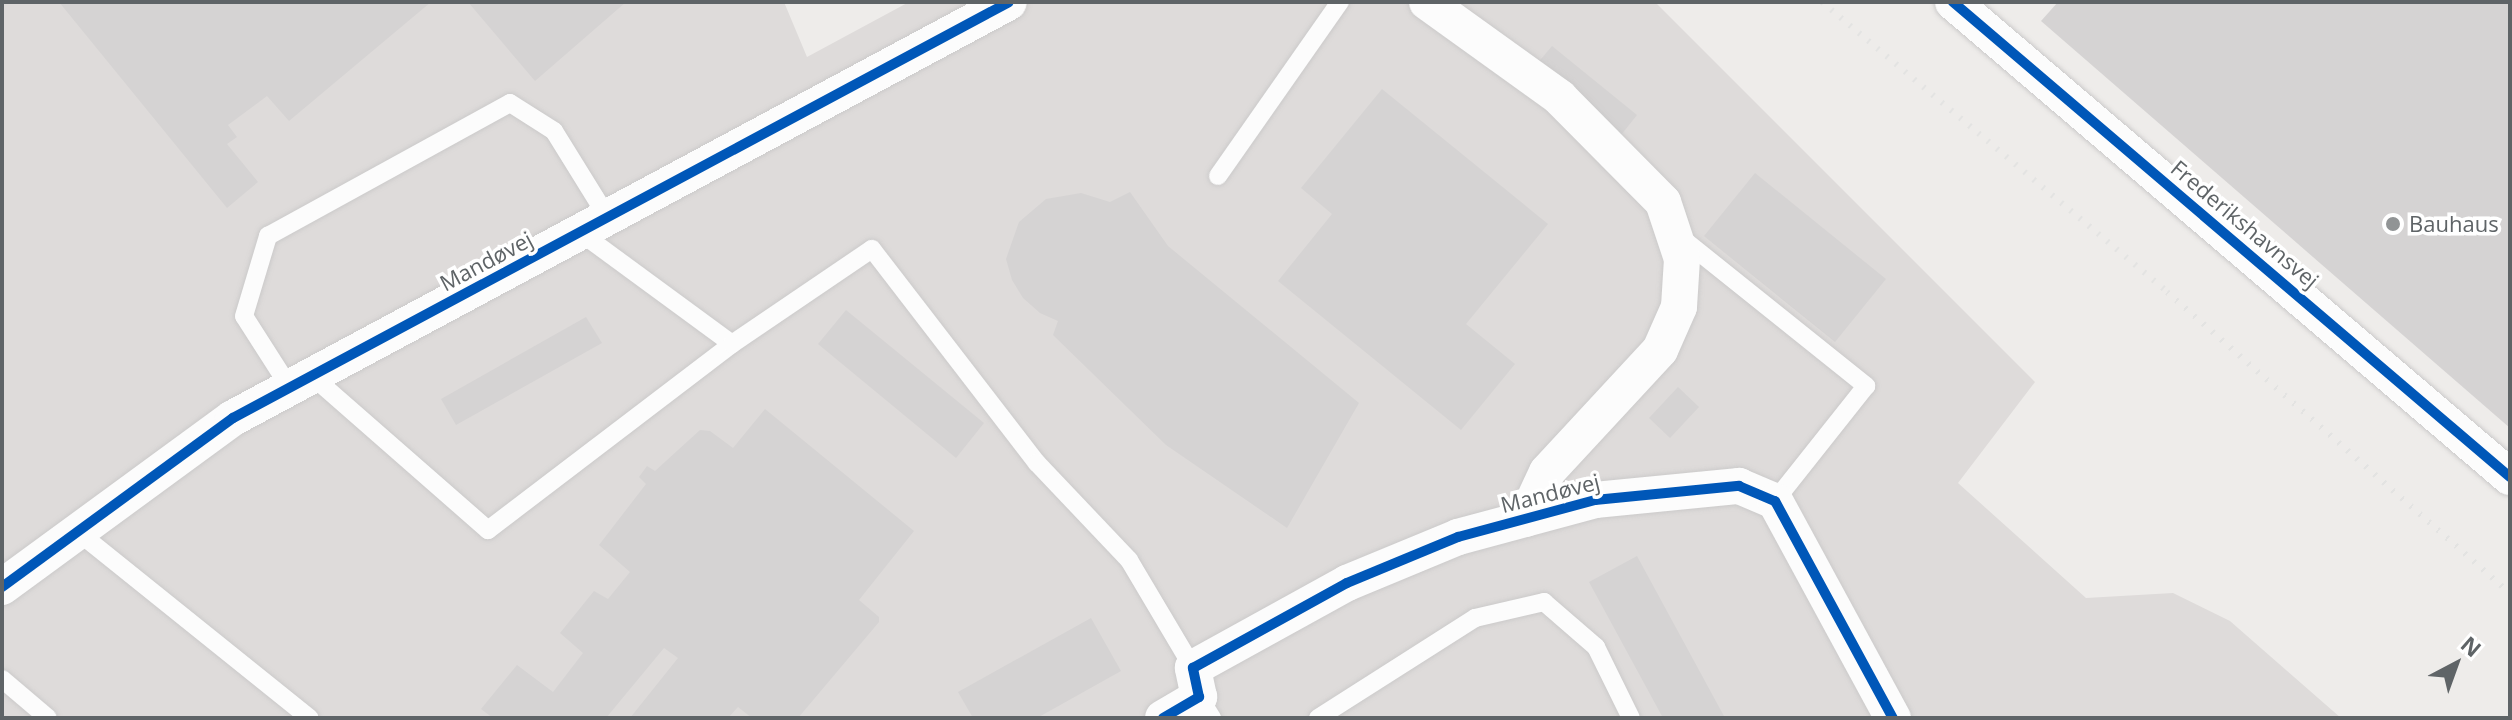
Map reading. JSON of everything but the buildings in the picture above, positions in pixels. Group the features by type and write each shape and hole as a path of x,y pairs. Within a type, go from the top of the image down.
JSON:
{"street":[{"name":"Mandøvej","path":"2,587 233,418 1009,2"},
{"name":"Mandøvej","path":"1427,2 1559,97 1663,202 1682,259 1679,307 1660,350 1547,472 1525,519"},
{"name":"Frederikshavnsvej","path":"1953,2 2510,477"},
{"name":"Mandøvej","path":"1163,718 1201,694 1347,583 1458,537 1595,500 1739,486 1775,501"},
{"path":"1775,501 1893,718"}],"lane":[{"path":"1218,176 1340,2"},
{"path":"732,344 594,225 554,131 510,103 268,236 244,316 301,382 488,530 732,344 872,249 1037,463 1129,560 1201,694"},
{"path":"1673,231 1866,386 1775,501"},
{"path":"78,532 309,718"},
{"path":"1318,718 1475,618 1544,602 1596,647 1631,718"},
{"path":"2,679 48,718"}],"shaded area":[{"path":"2,2 784,2 807,57 909,2 1655,2 2035,382 1958,483 2086,598 2173,593 2230,621 2341,718 2,718"}],"railway":[{"path":"1822,2 2167,292 2510,593"}],"cycle path":[{"path":"2,587 233,418 1009,2"},
{"path":"1953,2 2510,477"},
{"path":"1163,718 1199,697 1193,668 1347,583 1458,537 1595,500 1739,486 1775,501 1893,718"}],"place":[{"name":"Bauhaus","path":"2393,224"}]}
